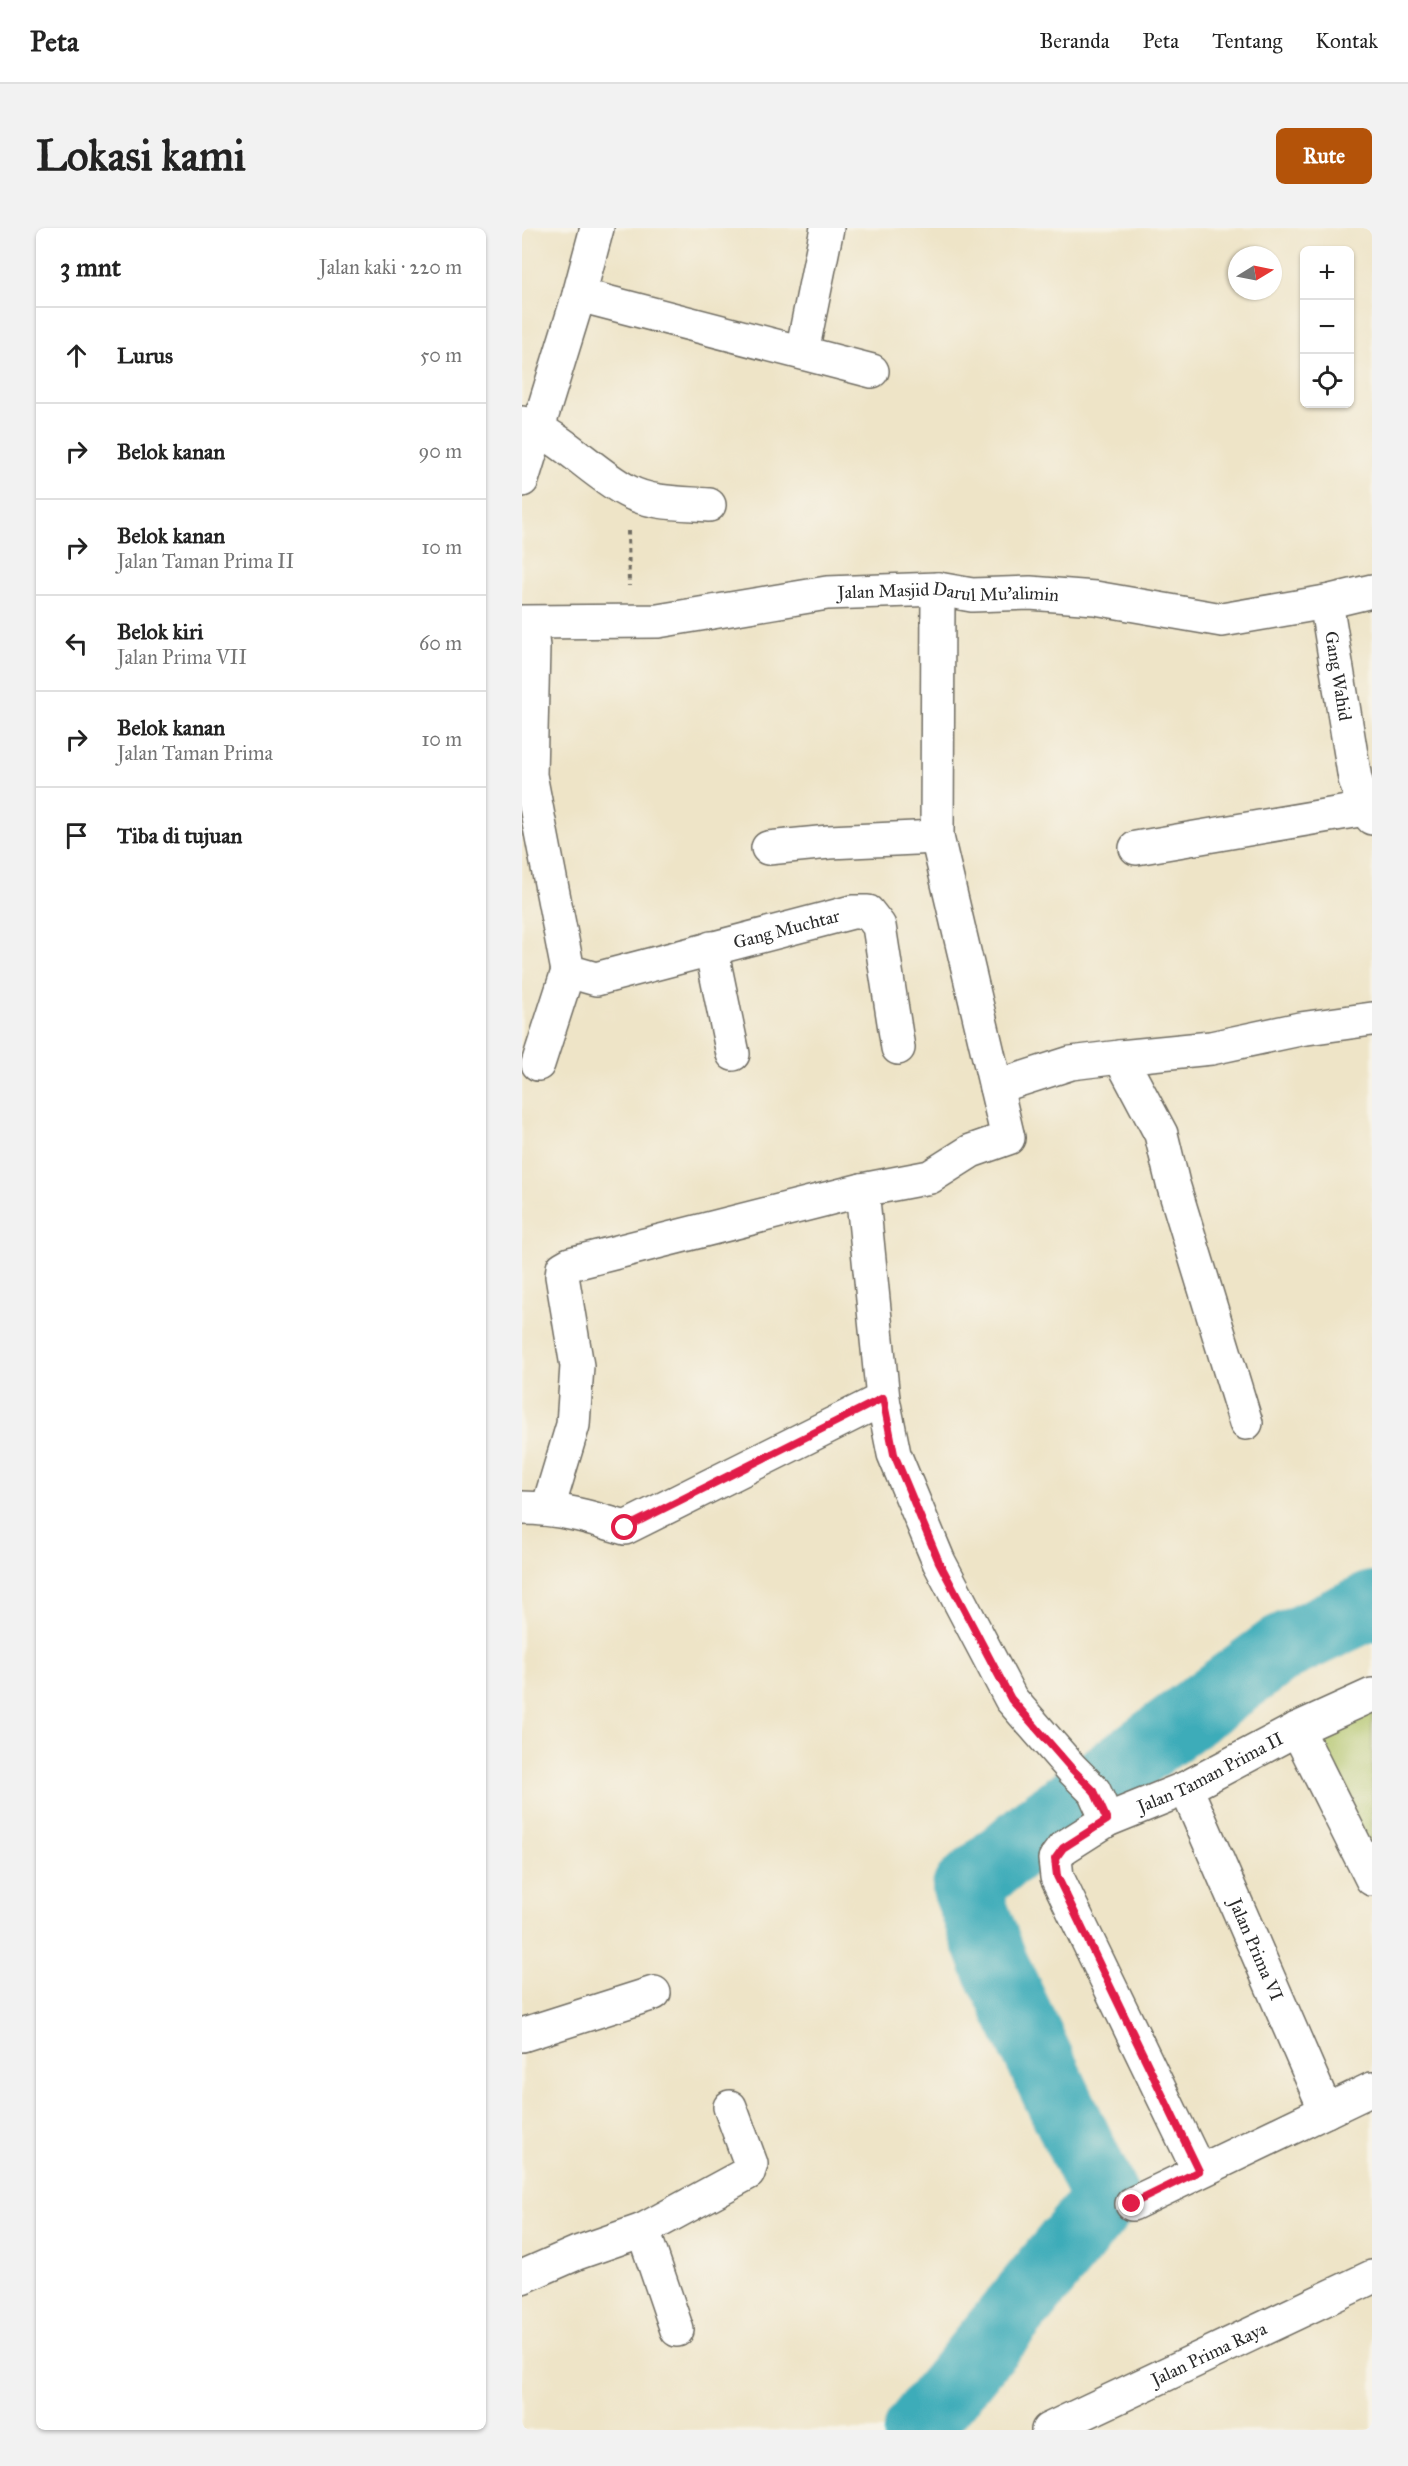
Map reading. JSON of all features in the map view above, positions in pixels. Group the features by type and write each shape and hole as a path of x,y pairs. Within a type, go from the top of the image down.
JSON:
{"street":[{"path":"522,480 535,392 579,295 597,228"},
{"path":"802,352 827,228"},
{"path":"579,295 872,371"},
{"path":"531,426 628,492 662,502 709,505"},
{"path":"883,1398 625,1528 576,1513 535,1508 573,1425 577,1366 562,1276 563,1268 570,1264 862,1190 930,1177 971,1151 1008,1138 937,837 938,589"},
{"name":"Jalan Masjid Darul Mu'alimin","path":"526,622 657,621 827,593 938,589 972,595 1029,593 1095,598 1222,620 1326,602 1372,591"},
{"name":"Gang Wahid","path":"1326,602 1355,779 1368,814"},
{"path":"526,622 533,647 530,775 568,971 538,1064"},
{"path":"1136,849 1368,814"},
{"path":"768,848 829,842 937,837"},
{"name":"Gang Muchtar","path":"568,971 596,979 852,912 868,912 879,926 898,1048"},
{"path":"711,948 733,1054"},
{"path":"996,1087 1071,1063 1211,1048 1300,1029 1372,1019"},
{"path":"1120,1058 1161,1134 1173,1184 1246,1423"},
{"path":"862,1190 883,1398 894,1454 939,1562 1011,1699 1083,1780 1107,1820"},
{"name":"Jalan Taman Prima II","path":"1199,2171 1057,1876 1055,1859 1063,1848 1107,1820 1186,1788 1297,1729 1372,1695"},
{"path":"1297,1729 1372,1879"},
{"name":"Jalan Prima VI","path":"1186,1788 1326,2111"},
{"path":"522,2036 654,1993"},
{"path":"1132,2204 1372,2088"},
{"path":"522,2277 577,2253 643,2230 748,2173 751,2169 748,2154 730,2107"},
{"path":"643,2230 677,2330"},
{"name":"Jalan Prima Raya","path":"1048,2430 1082,2422 1372,2277"}],"path":[{"path":"628,492 630,623"}],"green space":[{"path":"1372,1706 1372,1854 1313,1732"}],"waterway":[{"path":"917,2430 1106,2199 995,1965 966,1888 1037,1828 1282,1648 1372,1605"}],"route":[{"path":"625,1528 883,1398 894,1454 939,1562 1011,1699 1094,1791 1107,1820 1063,1848 1055,1859 1057,1876 1199,2171 1132,2204"}]}
